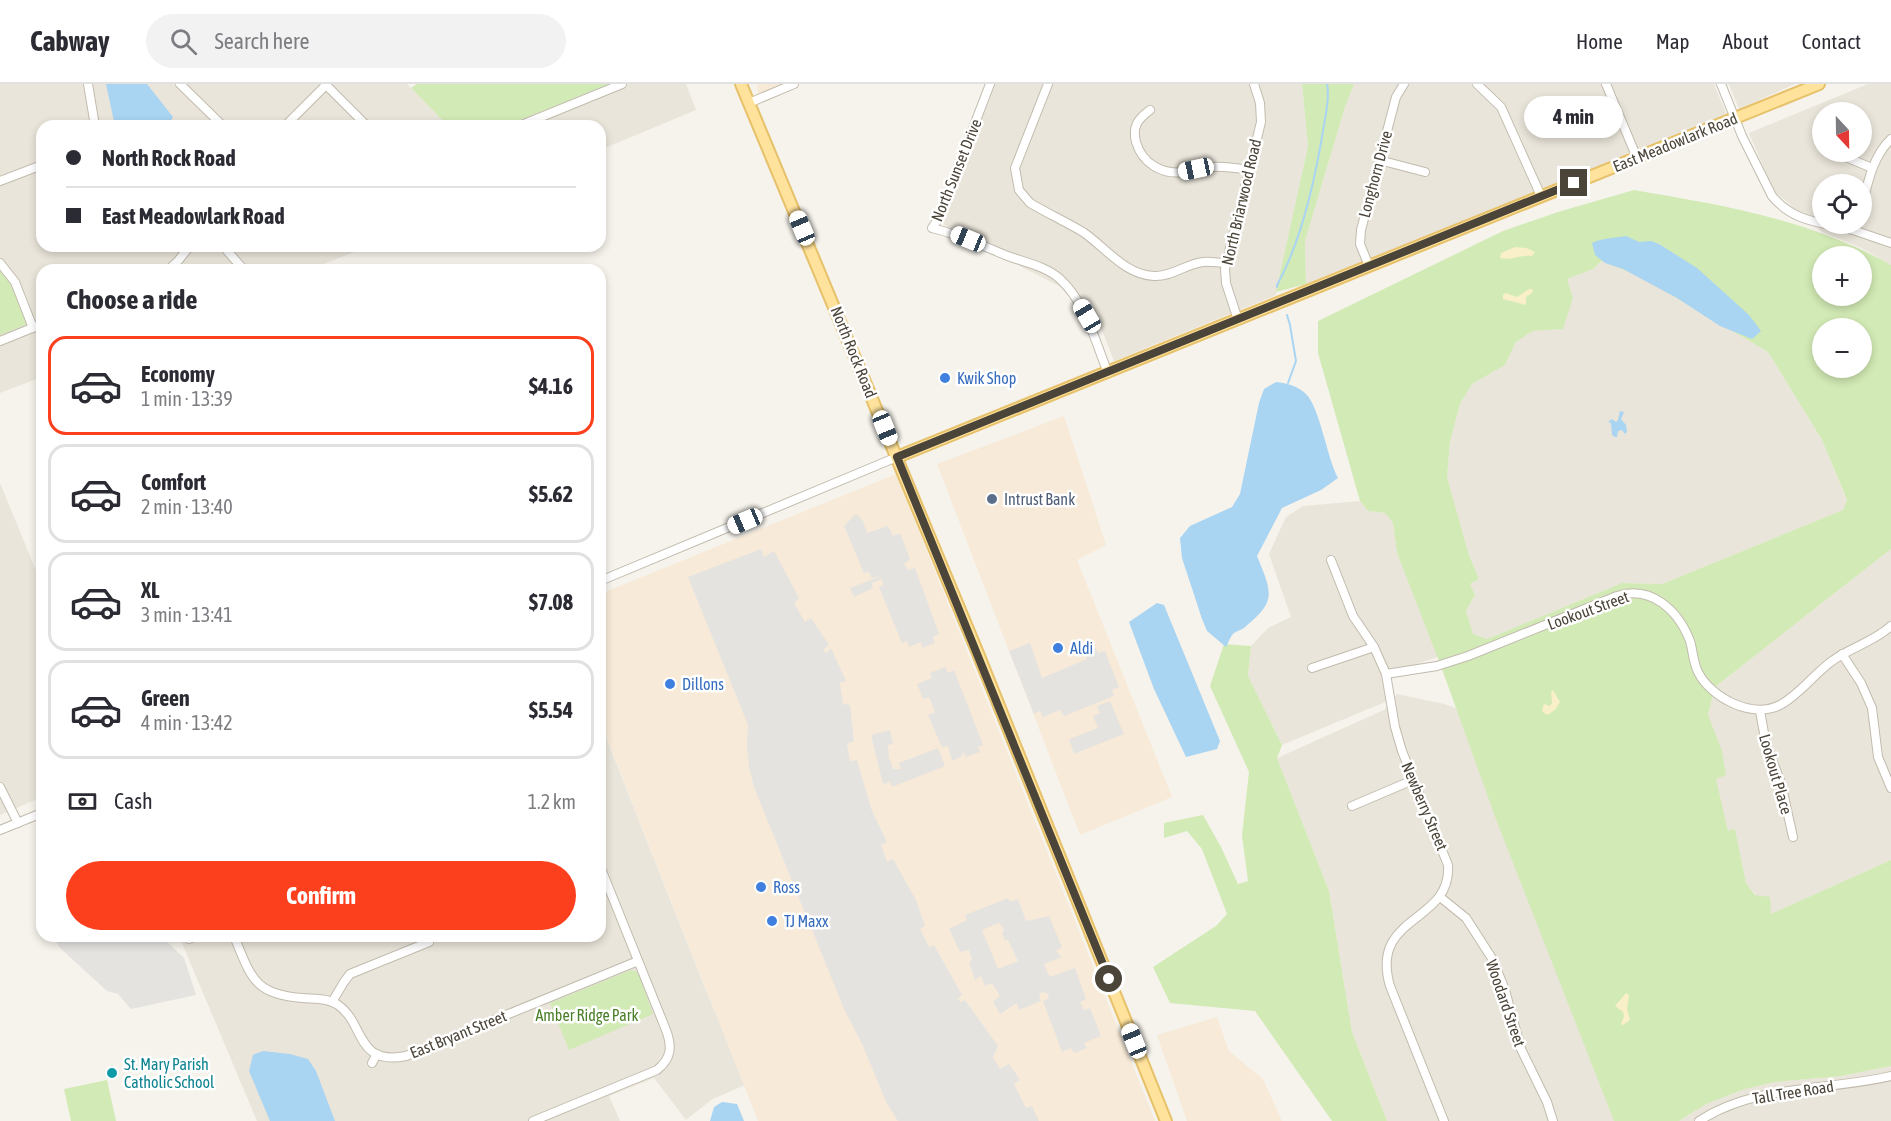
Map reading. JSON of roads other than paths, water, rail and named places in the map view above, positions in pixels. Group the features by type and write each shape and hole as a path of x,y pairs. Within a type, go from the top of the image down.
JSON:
{"main road":[{"name":"North Rock Road","path":"741,84 977,651 1166,1121"},
{"name":"East Meadowlark Road","path":"897,457 1819,84"}],"street":[{"path":"88,84 94,120"},
{"path":"180,84 217,120"},
{"path":"534,120 622,84"},
{"path":"749,103 794,84"},
{"name":"North Sunset Drive","path":"990,84 939,219 932,228 954,233 1041,269 1059,279 1087,316 1108,373"},
{"path":"1048,84 1016,162 1016,182 1024,197 1030,203 1080,230 1102,245 1125,266 1144,275 1168,274 1203,262 1226,263"},
{"name":"North Briarwood Road","path":"1238,320 1226,283 1226,263 1260,122 1260,103 1254,84"},
{"name":"Longhorn Drive","path":"1369,266 1359,239 1396,97 1404,84"},
{"path":"1477,84 1497,101 1503,111 1541,196"},
{"path":"1606,84 1637,158"},
{"path":"1721,84 1734,118 1772,196 1786,211 1802,219 1812,220"},
{"path":"291,120 325,85 361,120"},
{"path":"1150,110 1140,118 1135,126 1135,132 1140,151 1152,166 1173,172 1212,166 1249,170"},
{"path":"1870,174 1884,146 1891,139"},
{"path":"1379,160 1425,172"},
{"path":"1858,162 1872,168"},
{"path":"0,182 36,167"},
{"path":"1871,234 1891,243"},
{"path":"175,264 185,252"},
{"path":"228,252 239,264"},
{"path":"0,262 15,282 33,328"},
{"path":"0,341 36,327"},
{"path":"606,578 897,457"},
{"name":"Newberry Street","path":"1331,560 1353,616 1374,647 1386,674 1395,727 1413,780 1448,865 1448,879 1440,897"},
{"name":"Lookout Street","path":"1386,674 1437,666 1468,656 1617,596 1637,592 1655,597 1671,610 1686,632 1698,671 1706,682 1738,706 1760,711"},
{"path":"1760,711 1780,705 1842,654 1872,640 1891,626"},
{"path":"1312,668 1374,647"},
{"path":"1842,654 1861,683 1870,704 1875,721 1878,757 1891,788"},
{"name":"Lookout Place","path":"1760,711 1766,744 1781,783 1793,837"},
{"path":"1352,806 1413,780"},
{"path":"0,786 18,823"},
{"path":"0,830 36,816"},
{"path":"533,1121 657,1070 670,1062 670,1041 606,881"},
{"path":"1440,897 1434,905 1413,918 1399,932 1391,947 1387,967 1390,986 1444,1121"},
{"name":"Woodard Street","path":"1440,897 1466,918 1493,960 1505,990 1521,1049 1547,1102 1552,1121"},
{"path":"237,942 251,975 265,989 282,996 333,1002 347,1012 362,1041 377,1054 372,1063"},
{"path":"333,1002 350,974 429,942"},
{"name":"East Bryant Street","path":"377,1054 391,1057 406,1056 638,961"},
{"name":"Tall Tree Road","path":"1699,1121 1735,1102 1772,1093 1866,1082 1891,1076"}],"water":[{"path":"106,84 147,84 173,117 171,120 114,120"},
{"path":"1626,236 1639,242 1651,241 1659,244 1697,268 1749,315 1761,331 1752,339 1720,326 1677,298 1623,269 1605,263 1595,255 1592,243"},
{"path":"1276,382 1296,387 1303,391 1311,401 1338,478 1321,490 1282,508 1257,556 1268,588 1267,603 1255,618 1233,634 1226,647 1207,631 1182,558 1180,538 1190,526 1232,507 1240,494 1259,403 1264,389"},
{"path":"1620,411 1624,412 1621,419 1626,425 1627,432 1625,434 1622,430 1618,431 1615,437 1612,435 1611,423 1608,422 1612,419 1616,422"},
{"path":"1157,603 1164,605 1220,741 1217,749 1186,757 1154,689 1129,622"},
{"path":"263,1051 308,1059 316,1071 335,1121 270,1121 249,1071 253,1055"},
{"path":"722,1102 737,1104 744,1121 710,1121 714,1107"}],"waterway":[{"path":"1277,287 1300,229 1312,186 1327,110 1327,84"},
{"path":"1287,315 1296,361 1288,383"}],"place":[{"name":"Kwik Shop","path":"945,378"},
{"name":"Intrust Bank","path":"992,499"},
{"name":"Aldi","path":"1058,648"},
{"name":"Dillons","path":"670,684"},
{"name":"Ross","path":"761,887"},
{"name":"TJ Maxx","path":"772,921"},
{"name":"St. Mary Parish Catholic School","path":"112,1073"}],"park label":[{"name":"Amber Ridge Park","path":"587,1015"}]}
